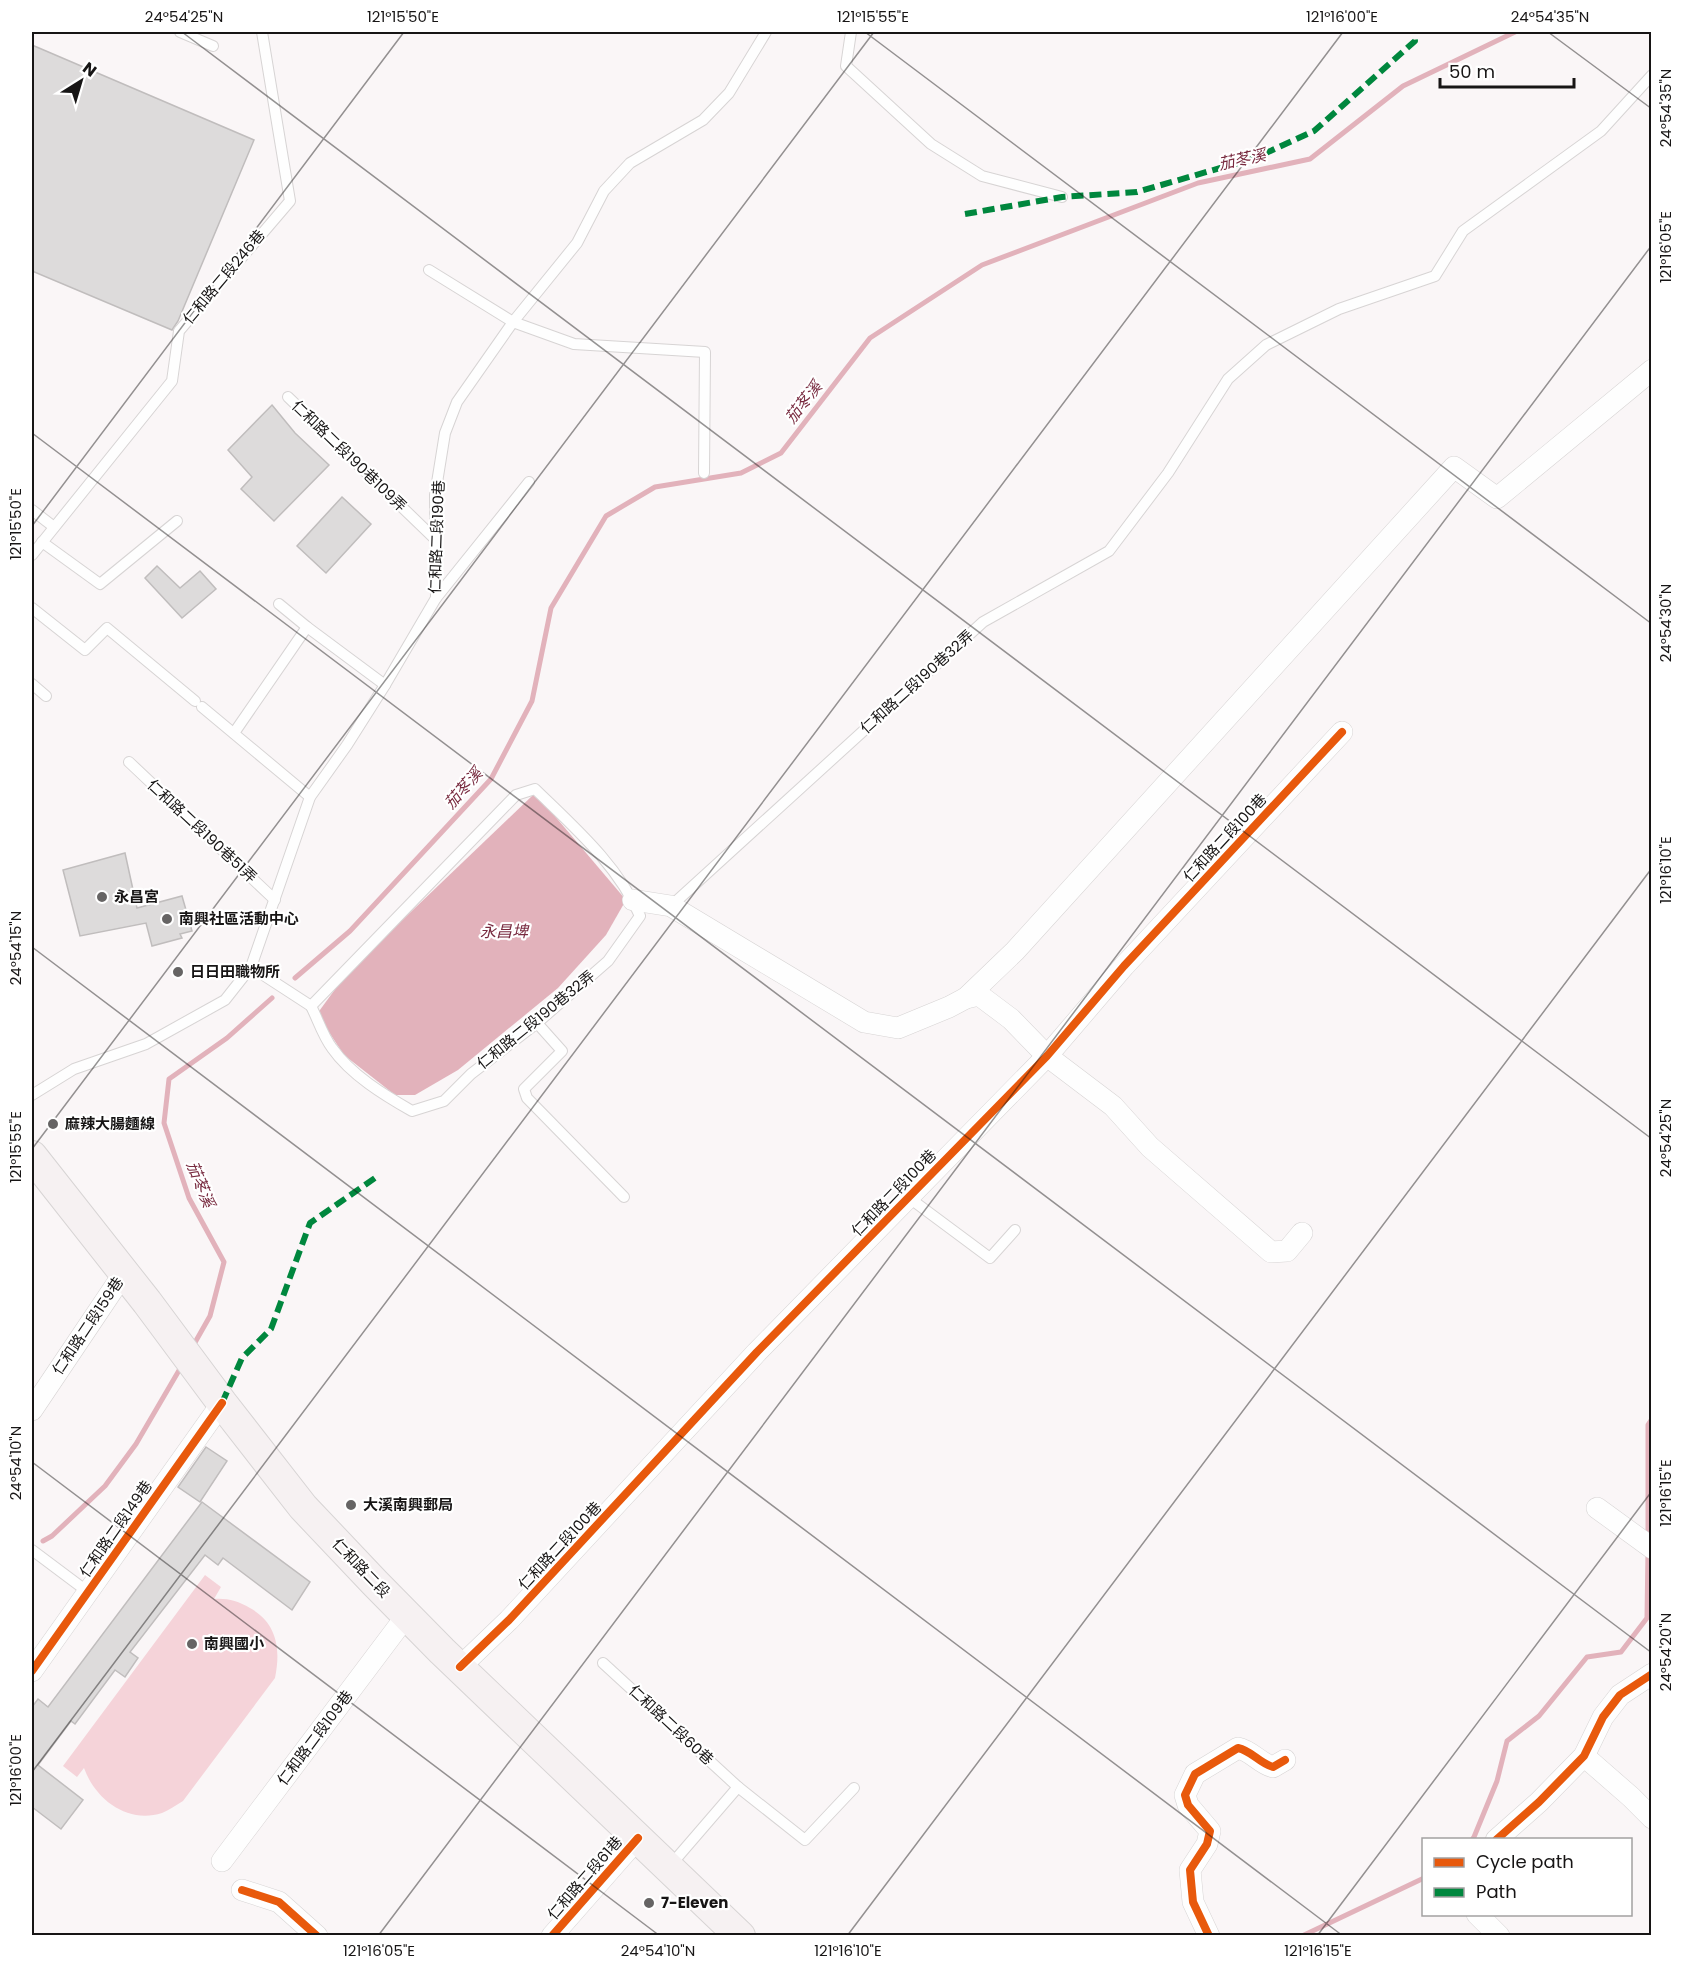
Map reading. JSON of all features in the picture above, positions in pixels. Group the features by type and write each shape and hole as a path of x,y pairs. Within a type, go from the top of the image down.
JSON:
{"main road":[{"name":"仁和路二段","path":"32,1156 44,1180 124,1273 303,1507 460,1667 740,1935"}],"street":[{"path":"966,998 1015,951 1454,467 1497,498 1652,370"},
{"name":"仁和路二段100巷","path":"460,1667 509,1620 757,1352 1047,1056 1124,966 1342,732"},
{"path":"633,900 671,906 864,1022 898,1028 966,998 979,995 994,1005 1047,1056 1113,1106 1150,1147 1271,1252 1287,1251 1302,1233"},
{"name":"仁和路二段159巷","path":"32,1410 124,1273"},
{"name":"仁和路二段149巷","path":"32,1671 222,1403"},
{"path":"1597,1508 1652,1548"},
{"name":"仁和路二段109巷","path":"222,1861 407,1615"},
{"path":"1498,1838 1539,1802 1584,1756 1604,1717 1620,1695 1652,1674"},
{"path":"1209,1935 1193,1902 1190,1870 1207,1845 1210,1831 1188,1805 1185,1795 1195,1774 1238,1748 1247,1750 1263,1764 1273,1767 1285,1760"},
{"path":"1584,1756 1652,1818"},
{"name":"仁和路二段61巷","path":"552,1935 638,1838"},
{"path":"242,1890 279,1902 317,1935"},
{"path":"1479,1916 1499,1935"}],"lane":[{"path":"180,32 213,46"},
{"name":"仁和路二段246巷","path":"32,555 172,381 178,331 290,201 262,32"},
{"name":"仁和路二段190巷","path":"32,1095 74,1069 146,1044 225,1000 251,967 310,796 347,746 436,598 435,495 445,433 457,402 513,322 577,243 604,191 630,163 703,120 729,93 766,32"},
{"path":"851,32 846,66 931,144 982,176 1062,197"},
{"name":"仁和路二段190巷32弄","path":"671,906 983,622 1109,551 1168,473 1228,379 1266,345 1339,309 1435,276 1462,231 1601,131 1652,75"},
{"path":"429,270 513,322 574,344 705,352 704,473"},
{"name":"仁和路二段190巷109弄","path":"288,397 436,540"},
{"path":"436,598 529,482"},
{"path":"32,510 54,527"},
{"path":"42,542 100,584 177,521"},
{"path":"279,604 385,685"},
{"path":"32,608 85,650 106,628 310,796"},
{"path":"234,733 307,627"},
{"path":"32,684 46,696"},
{"name":"仁和路二段190巷51弄","path":"129,762 275,900"},
{"path":"251,967 311,1006 516,795 535,789 594,848 633,900"},
{"name":"仁和路二段190巷32弄","path":"311,1006 332,1048 350,1067 382,1094 412,1112 444,1101 471,1074 537,1023 608,961 640,916 633,900"},
{"path":"537,1023 562,1051 524,1089 527,1098 624,1197"},
{"path":"908,1197 990,1258 1015,1230"},
{"path":"32,1550 88,1592"},
{"name":"仁和路二段60巷","path":"603,1663 738,1787 805,1840 854,1788"},
{"path":"669,1868 738,1787"}],"shaded area":[{"path":"205,1575 221,1587 214,1599 241,1604 259,1614 266,1621 277,1647 275,1678 183,1801 162,1813 137,1815 125,1812 104,1799 96,1790 84,1768 77,1777 63,1766"}],"water":[{"name":"永昌埤","path":"533,795 548,808 626,900 606,935 558,988 458,1070 415,1095 395,1095 344,1055 317,1014 347,973"}],"building":[{"path":"32,45 254,140 178,321 172,330 32,271"},
{"path":"272,405 295,433 329,465 274,521 241,489 252,477 228,450"},
{"path":"342,497 371,524 326,573 297,546"},
{"path":"157,566 180,588 200,571 216,589 182,618 145,578"},
{"name":"永昌宮","path":"125,853 137,908 182,896 192,931 180,934 182,938 152,946 146,923 80,936 63,870"},
{"path":"206,1447 227,1461 200,1502 178,1487"},
{"path":"202,1502 310,1582 292,1610 223,1558 218,1565 205,1555 130,1652 138,1658 125,1677 115,1670 75,1724 71,1721 38,1765 83,1800 61,1829 32,1807 32,1707 38,1699 48,1707"}],"waterway":[{"name":"茄苳溪","path":"295,978 350,931 491,779 532,701 551,608 606,516 655,487 741,473 781,453 870,338 982,265 1198,183 1310,159 1403,86 1515,32"},
{"name":"茄苳溪","path":"193,1346 210,1316 224,1262 189,1198 164,1123 169,1079 227,1038 272,998"},
{"name":"茄苳溪","path":"43,1541 52,1536 105,1486 136,1444 181,1367"},
{"path":"1648,1538 1648,1425 1652,1419"},
{"path":"1473,1838 1497,1781 1507,1741 1539,1716 1587,1657 1621,1652 1647,1618 1648,1550"},
{"path":"1302,1936 1422,1879"}],"marked path":[{"path":"965,214 1062,197 1137,192 1255,158 1314,131 1415,41 1414,32"},
{"path":"222,1403 242,1358 271,1329 310,1223 375,1178"}],"cycle path":[{"path":"460,1667 509,1620 757,1352 1047,1056 1124,966 1342,732"},
{"path":"32,1671 222,1403"},
{"path":"1498,1838 1539,1802 1584,1756 1603,1717 1620,1695 1652,1674"},
{"path":"1209,1936 1193,1902 1190,1870 1207,1844 1210,1831 1188,1805 1185,1795 1195,1774 1238,1748 1273,1767 1285,1760"},
{"path":"552,1936 638,1838"},
{"path":"242,1890 279,1902 317,1936"}],"place":[{"name":"永昌宮","path":"102,897"},
{"name":"南興社區活動中心","path":"167,919"},
{"name":"日日田職物所","path":"178,972"},
{"name":"麻辣大腸麵線","path":"53,1124"},
{"name":"大溪南興郵局","path":"351,1505"},
{"name":"南興國小","path":"192,1644"},
{"name":"7-Eleven","path":"649,1903"}]}
